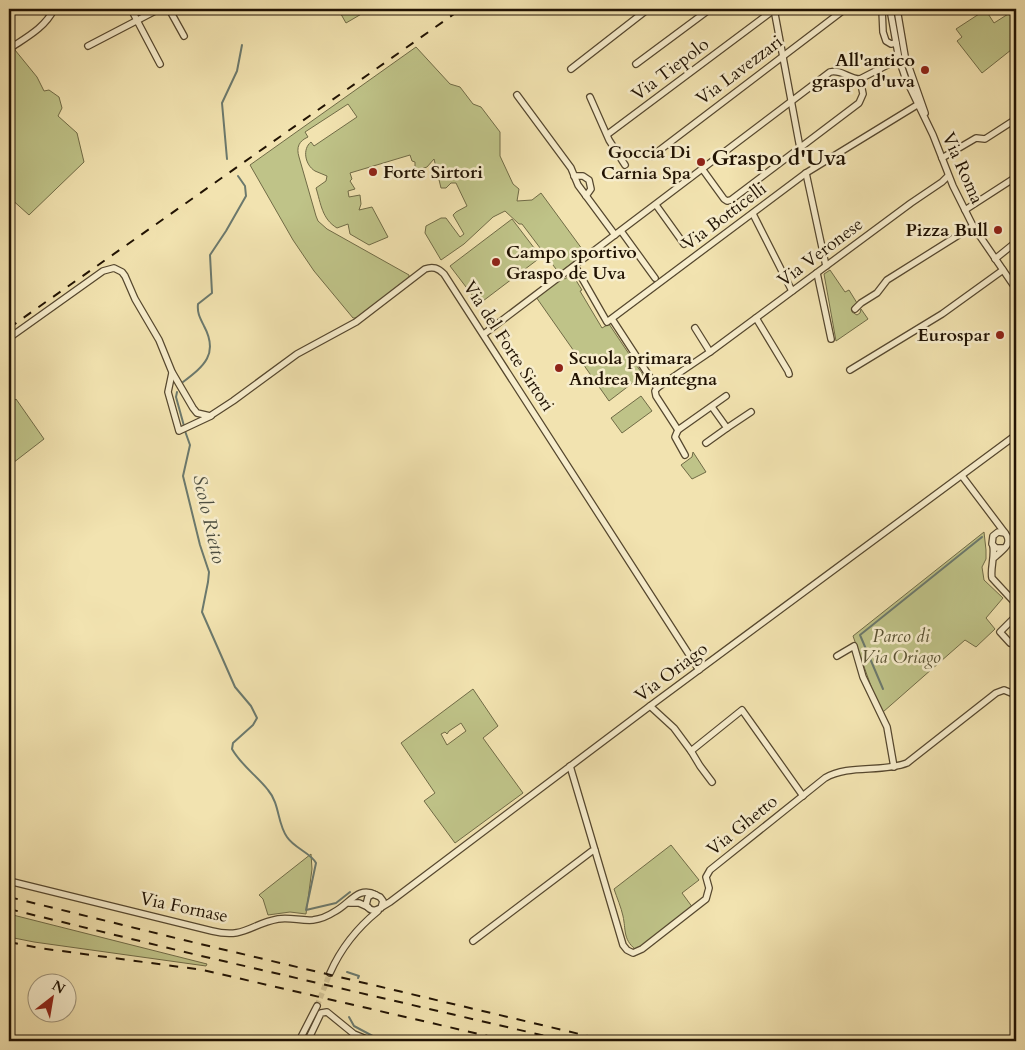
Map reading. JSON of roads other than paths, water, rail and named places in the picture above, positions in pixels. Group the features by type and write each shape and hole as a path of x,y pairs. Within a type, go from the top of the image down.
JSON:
{"street":[{"path":"9,50 42,26 54,9"},
{"path":"131,9 160,64"},
{"path":"88,46 159,9"},
{"path":"169,9 184,36"},
{"path":"571,69 648,9"},
{"path":"636,64 710,9"},
{"path":"774,9 800,148"},
{"name":"Via Tiepolo","path":"608,134 774,9"},
{"name":"Via Lavezzari","path":"652,156 846,9"},
{"path":"484,334 834,71 854,79 860,79 899,59 901,54 898,42 891,44 886,41 883,32 882,9"},
{"name":"Via Roma","path":"892,10 898,42 928,125"},
{"path":"899,59 903,60 907,72 911,75"},
{"name":"Via Roma","path":"899,59 948,176 973,226 1016,289"},
{"path":"702,170 724,199 729,201 859,103 863,94 860,79"},
{"path":"517,95 571,168 578,185 615,235"},
{"path":"590,97 625,165"},
{"name":"Via Botticelli","path":"612,319 806,173 918,105"},
{"path":"942,158 976,138 985,139 1016,119"},
{"path":"806,173 826,266"},
{"path":"574,176 583,176 589,180 591,189 586,196"},
{"name":"Via Veronese","path":"657,388 710,352 948,176"},
{"path":"965,210 1016,177"},
{"path":"656,205 684,244"},
{"path":"753,214 792,291"},
{"path":"856,310 861,303 877,293 887,280 973,226"},
{"path":"621,231 655,278"},
{"path":"995,259 1016,242"},
{"path":"575,266 608,322 612,319 657,388 655,391 656,396 678,430"},
{"name":"Via del Forte Sirtori","path":"9,338 103,271 114,268 125,276 159,340 172,372 197,413 207,416 213,415"},
{"name":"Via del Forte Sirtori","path":"172,372 168,392 183,429 213,415 298,354 356,322 427,268 435,268 444,274 484,334 699,670"},
{"path":"850,370 942,314 1003,270"},
{"path":"817,273 831,338"},
{"path":"756,318 789,374"},
{"path":"695,328 710,352"},
{"path":"685,454 675,437 678,430 726,396"},
{"path":"712,407 727,428"},
{"path":"706,443 751,412"},
{"name":"Via Oriago","path":"330,973 345,946 366,920 380,908 1016,435"},
{"path":"962,476 1008,537 1009,542 995,557"},
{"path":"991,514 995,526 992,541 995,557 991,574 992,578 1016,604"},
{"path":"993,536 998,532 1005,533"},
{"path":"993,546 998,549 1004,548"},
{"path":"1010,642 1000,632 1016,616"},
{"path":"837,656 854,646 863,677 887,727 894,767"},
{"name":"Via Ghetto","path":"570,766 623,945 633,953 642,949 706,900 709,888 706,877 710,870 825,778 838,772 894,767 907,763 996,692 1006,691 1016,695"},
{"path":"650,706 674,728 712,782"},
{"path":"690,751 742,710 803,796"},
{"path":"473,941 592,851 595,851"},
{"name":"Via Fornase","path":"9,881 224,933 244,932 278,919 313,920 333,913 349,903 360,892 364,891 378,896"},
{"name":"Via Oriago","path":"366,920 368,908 366,902 368,897 378,896 384,898 399,894"},
{"path":"349,903 359,903 374,911 380,908 383,901 378,896"},
{"path":"299,1041 317,1006"},
{"path":"308,1038 322,1013 327,1012 354,1034 371,1041"},
{"path":"1010,1041 1016,1034"}],"waterway":[{"name":"Scolo Rietto","path":"227,159 222,103 237,71 242,45"},
{"name":"Scolo Rietto","path":"183,382 203,365 209,352 210,344 199,315 198,304 212,293 210,255 246,196 245,186 238,176"},
{"name":"Scolo Rietto","path":"177,392 176,397 184,426"},
{"name":"Scolo Rietto","path":"185,431 190,445 183,476 200,545 209,572 202,612 235,687 251,706 257,718 253,725 233,743 232,749 272,795 287,837 314,859 316,863 306,910 336,903 350,892"},
{"path":"883,689 860,635 982,537"},
{"name":"Scolo Rietto","path":"347,972 359,976 358,978"},
{"name":"Scolo Rietto","path":"349,1017 354,1026 382,1041"}],"tunnel":[{"path":"317,1006 330,973"}],"railway":[{"path":"9,328 461,9"},
{"path":"9,897 609,1041"},
{"path":"9,909 567,1041"},
{"path":"9,942 39,948 203,970 509,1041"}],"place":[{"name":"All'antico graspo d'uva","path":"925,70"},
{"name":"Goccia Di Carnia Spa","path":"701,162"},
{"name":"Forte Sirtori","path":"373,172"},
{"name":"Pizza Bull","path":"998,230"},
{"name":"Campo sportivo Graspo de Uva","path":"496,262"},
{"name":"Eurospar","path":"1000,335"},
{"name":"Scuola primara Andrea Mantegna","path":"559,368"}],"district":[{"name":"Graspo d'Uva","path":"779,157"}],"park label":[{"name":"Parco di Via Oriago","path":"901,646"}]}
